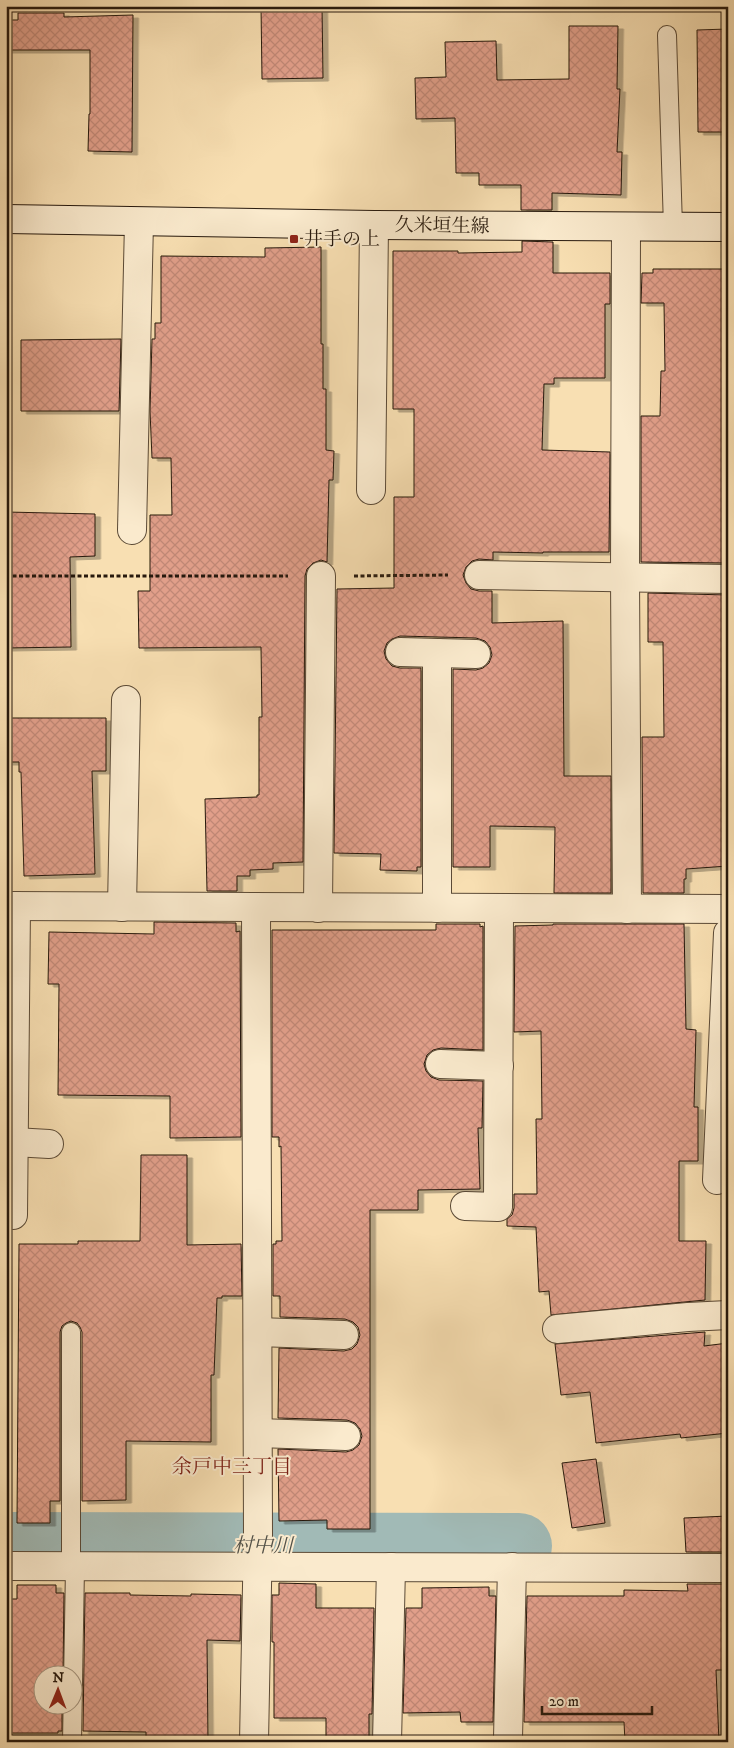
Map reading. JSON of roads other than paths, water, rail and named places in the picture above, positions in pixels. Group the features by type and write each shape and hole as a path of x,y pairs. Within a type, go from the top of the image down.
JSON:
{"street":[{"name":"久米垣生線","path":"6,219 626,228 728,227"},
{"path":"132,530 139,222"},
{"path":"371,490 374,225"},
{"path":"626,228 625,577 627,909"},
{"path":"478,575 728,579"},
{"path":"318,908 321,576"},
{"path":"400,652 476,654"},
{"path":"437,653 437,908"},
{"path":"122,907 126,700"},
{"path":"13,1215 11,906 728,909"},
{"path":"254,1742 258,1553 256,907"},
{"path":"465,1206 498,1207 499,908"},
{"path":"717,1180 728,933"},
{"path":"440,1064 498,1066"},
{"path":"14,1142 49,1144"},
{"path":"557,1329 728,1315"},
{"path":"258,1332 344,1335"},
{"path":"258,1434 346,1436"},
{"path":"6,1566 258,1553 391,1567 728,1568"},
{"path":"387,1742 391,1567"},
{"path":"508,1738 512,1568"}],"lane":[{"path":"667,35 673,227"},
{"path":"71,1332 72,1742"}],"waterway":[{"name":"村中川","path":"6,1545 519,1546"}],"place":[{"name":"井手の上","path":"294,239"}],"district":[{"name":"余戸中三丁目","path":"232,1467"}]}
